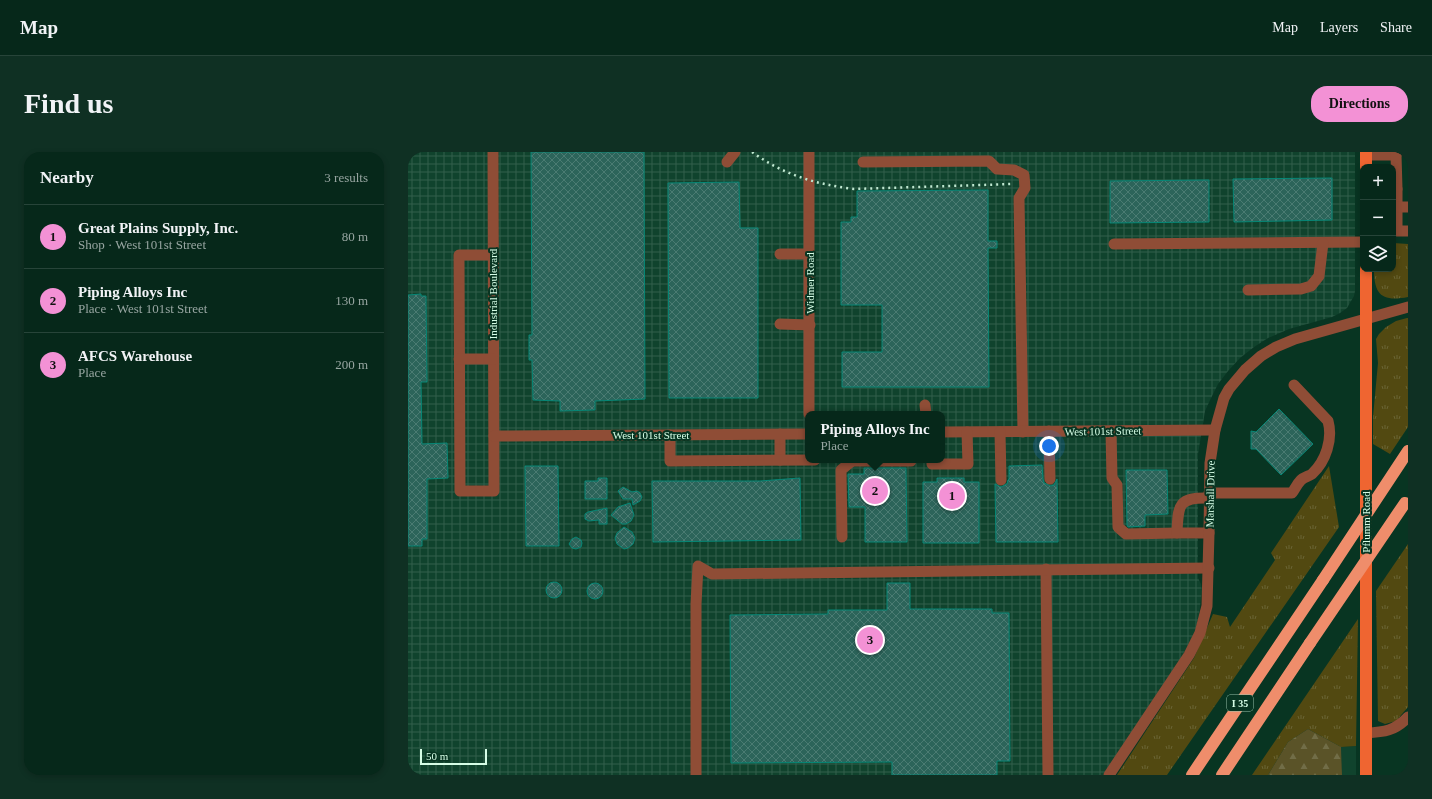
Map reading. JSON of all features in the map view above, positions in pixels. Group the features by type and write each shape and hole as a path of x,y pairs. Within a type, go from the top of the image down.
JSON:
{"highway":[{"name":"I 35","path":"1192,775 1408,451"},
{"name":"I 35","path":"1223,775 1406,500"}],"main road":[{"name":"Pflumm Road","path":"1366,272 1366,775"}],"street":[{"name":"Industrial Boulevard","path":"459,359 460,491 494,491 493,152"},
{"path":"727,162 735,152"},
{"name":"Widmer Road","path":"809,152 809,411"},
{"path":"1366,158 1396,154 1396,164"},
{"path":"863,162 993,156 996,170 1014,170 1024,175 1025,188 1019,198 1023,432"},
{"path":"1396,192 1402,207 1397,231 1408,231"},
{"path":"1114,244 1360,242"},
{"path":"1248,290 1301,289 1312,286 1319,276 1323,243"},
{"path":"780,254 810,254"},
{"path":"493,255 459,255 459,359 493,359"},
{"name":"Marshall Drive","path":"1109,775 1189,655 1204,622 1207,606 1209,568 1210,463 1215,430 1224,398 1229,389 1245,370 1261,356 1276,347 1295,339 1408,307"},
{"path":"780,324 810,325"},
{"path":"1177,533 1179,510 1182,502 1194,498 1209,496 1292,493 1302,480 1312,474 1327,452 1330,429 1328,421 1294,385"},
{"name":"West 101st Street","path":"945,432 1215,430"},
{"path":"1111,431 1112,478 1117,485 1118,527 1126,534 1210,533"},
{"path":"932,463 968,464 968,432"},
{"path":"1000,432 1001,480"},
{"path":"1049,432 1050,480"},
{"path":"780,434 780,460"},
{"name":"West 101st Street","path":"494,436 805,434"},
{"path":"670,435 670,461 805,460"},
{"path":"842,537 841,470 850,463"},
{"path":"696,775 696,604 698,566 712,574 1209,568"},
{"path":"1046,569 1048,775"},
{"path":"1366,733 1385,732 1395,728 1408,717"}],"shaded area":[{"path":"408,152 1355,152 1354,296 1347,308 1340,313 1332,317 1289,329 1268,338 1254,347 1240,358 1218,384 1205,411 1198,454 1198,578 1202,591 1195,632 1181,658 1103,775 408,775"},
{"path":"1356,746 1356,775 1342,775 1341,747"}],"green space":[{"path":"1396,243 1408,244 1408,297 1392,298 1381,295 1378,291 1374,278 1374,272 1396,272"},
{"path":"1408,318 1408,427 1390,454 1373,444 1373,417 1378,363 1376,339 1386,327 1396,321"},
{"path":"1329,466 1339,527 1167,775 1117,775 1194,658 1213,614 1227,617 1230,627 1275,560 1271,553"},
{"path":"1408,544 1408,707 1396,721 1385,724 1378,721 1376,591"},
{"path":"1358,619 1356,746 1341,747 1308,729 1288,742 1268,775 1252,775"},
{"path":"1308,729 1341,747 1342,775 1268,775 1288,742"}],"building":[{"path":"531,152 644,152 645,399 595,401 595,410 560,411 560,401 533,400 532,360 529,360 529,335 532,335"},
{"path":"1332,178 1332,220 1234,222 1233,179"},
{"path":"1209,180 1209,222 1110,223 1110,181"},
{"path":"739,182 740,228 758,228 758,398 669,398 668,183"},
{"path":"988,190 988,241 997,241 997,248 988,248 989,387 842,387 842,352 882,352 882,305 841,305 841,222 851,222 851,217 857,217 857,191"},
{"path":"421,294 421,296 426,296 427,382 421,382 422,444 447,443 448,478 427,479 427,539 422,539 422,546 408,546 408,295"},
{"path":"1279,409 1313,444 1281,475 1256,449 1251,449 1251,431 1256,432"},
{"path":"1042,465 1044,483 1051,486 1054,485 1057,479 1058,542 996,542 995,484 1001,487 1007,484 1009,479 1009,466"},
{"path":"525,466 558,466 559,546 526,546"},
{"path":"864,468 906,468 907,542 865,542 865,507 849,507 848,474 864,474"},
{"path":"1126,470 1167,470 1168,514 1145,515 1145,526 1128,527"},
{"path":"598,478 607,478 607,499 585,499 585,481 598,481"},
{"path":"800,478 801,540 653,542 652,481 760,481"},
{"path":"937,478 964,478 964,482 979,482 979,543 923,543 923,482 937,482"},
{"path":"623,487 632,492 637,491 640,493 642,497 640,501 633,505 632,499 623,499 618,491"},
{"path":"630,503 634,515 631,521 626,524 622,524 611,515 618,507"},
{"path":"607,508 607,524 599,524 599,520 589,521 585,519 585,514 588,512"},
{"path":"624,527 632,532 635,538 633,544 624,549 617,544 615,538 617,533"},
{"path":"576,537 581,540 582,543 581,547 576,549 572,548 569,544 572,539"},
{"path":"554,582 560,584 562,590 560,596 554,598 548,596 546,590 548,584"},
{"path":"595,583 601,585 603,591 601,597 595,599 589,597 587,591 589,585"},
{"path":"887,583 910,583 910,609 992,609 992,613 1009,613 1010,761 997,761 997,775 892,775 892,762 731,763 730,615 828,614 828,610 887,610"}],"railway":[{"path":"752,152 776,167 800,177 854,189 1012,184"}],"place":[{"name":"Piping Alloys Inc","path":"875,491"},
{"name":"Great Plains Supply, Inc.","path":"952,496"},
{"name":"AFCS Warehouse","path":"870,640"}]}
